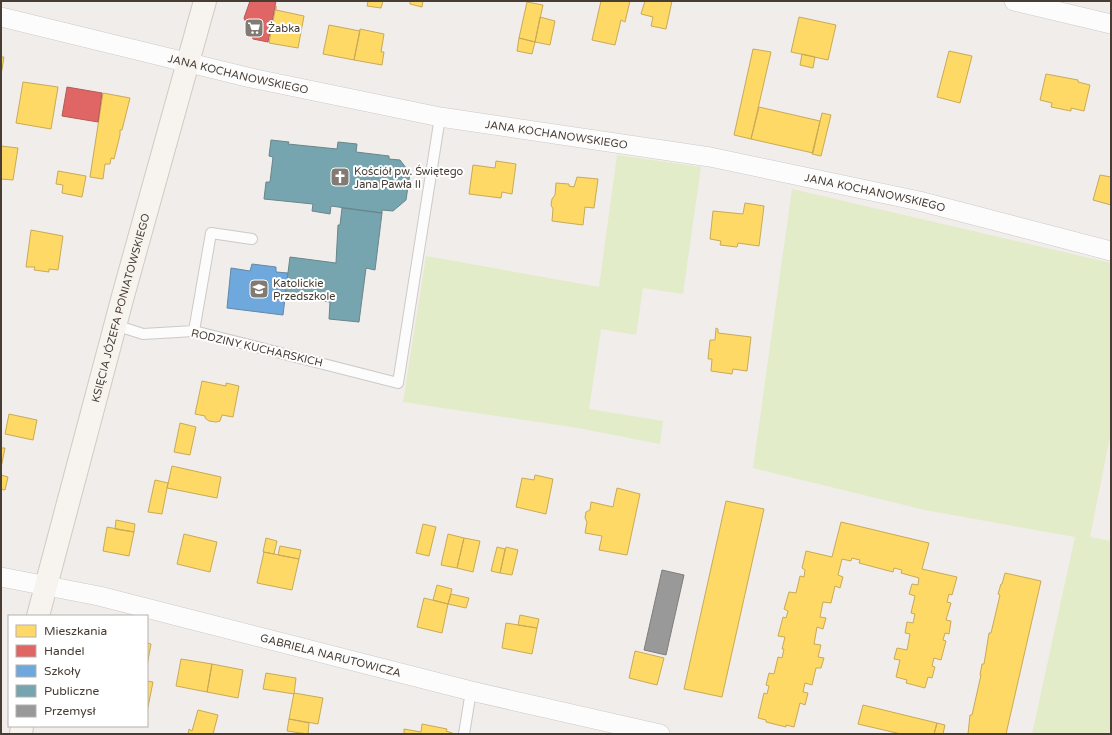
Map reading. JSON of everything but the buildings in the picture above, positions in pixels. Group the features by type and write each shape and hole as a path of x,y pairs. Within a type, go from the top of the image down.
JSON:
{"street":[{"name":"KSIĘCIA JÓZEFA PONIATOWSKIEGO","path":"38,615 115,325 205,1"},
{"path":"1014,1 1111,24"},
{"name":"JANA KOCHANOWSKIEGO","path":"1,17 251,78 440,117 710,157 919,201 1111,251"},
{"name":"GABRIELA NARUTOWICZA","path":"1,577 99,596 472,691 660,734"}],"lane":[{"name":"RODZINY KUCHARSKICH","path":"115,325 143,334 194,331 398,383 440,117"},
{"path":"194,331 211,232 252,239"},
{"path":"464,734 472,691"}],"green space":[{"path":"617,155 701,167 683,294 643,288 636,335 601,329 589,409 663,421 660,444 578,428 403,402 426,256 599,287"},
{"path":"792,189 1111,263 1111,432 1090,537 1111,541 1111,734 1032,734 1075,537 925,510 753,468"}],"place":[{"name":"Żabka","path":"254,28"},
{"name":"Kościół pw. Świętego Jana Pawła II","path":"340,177"},
{"name":"Katolickie Przedszkole","path":"259,289"}]}
